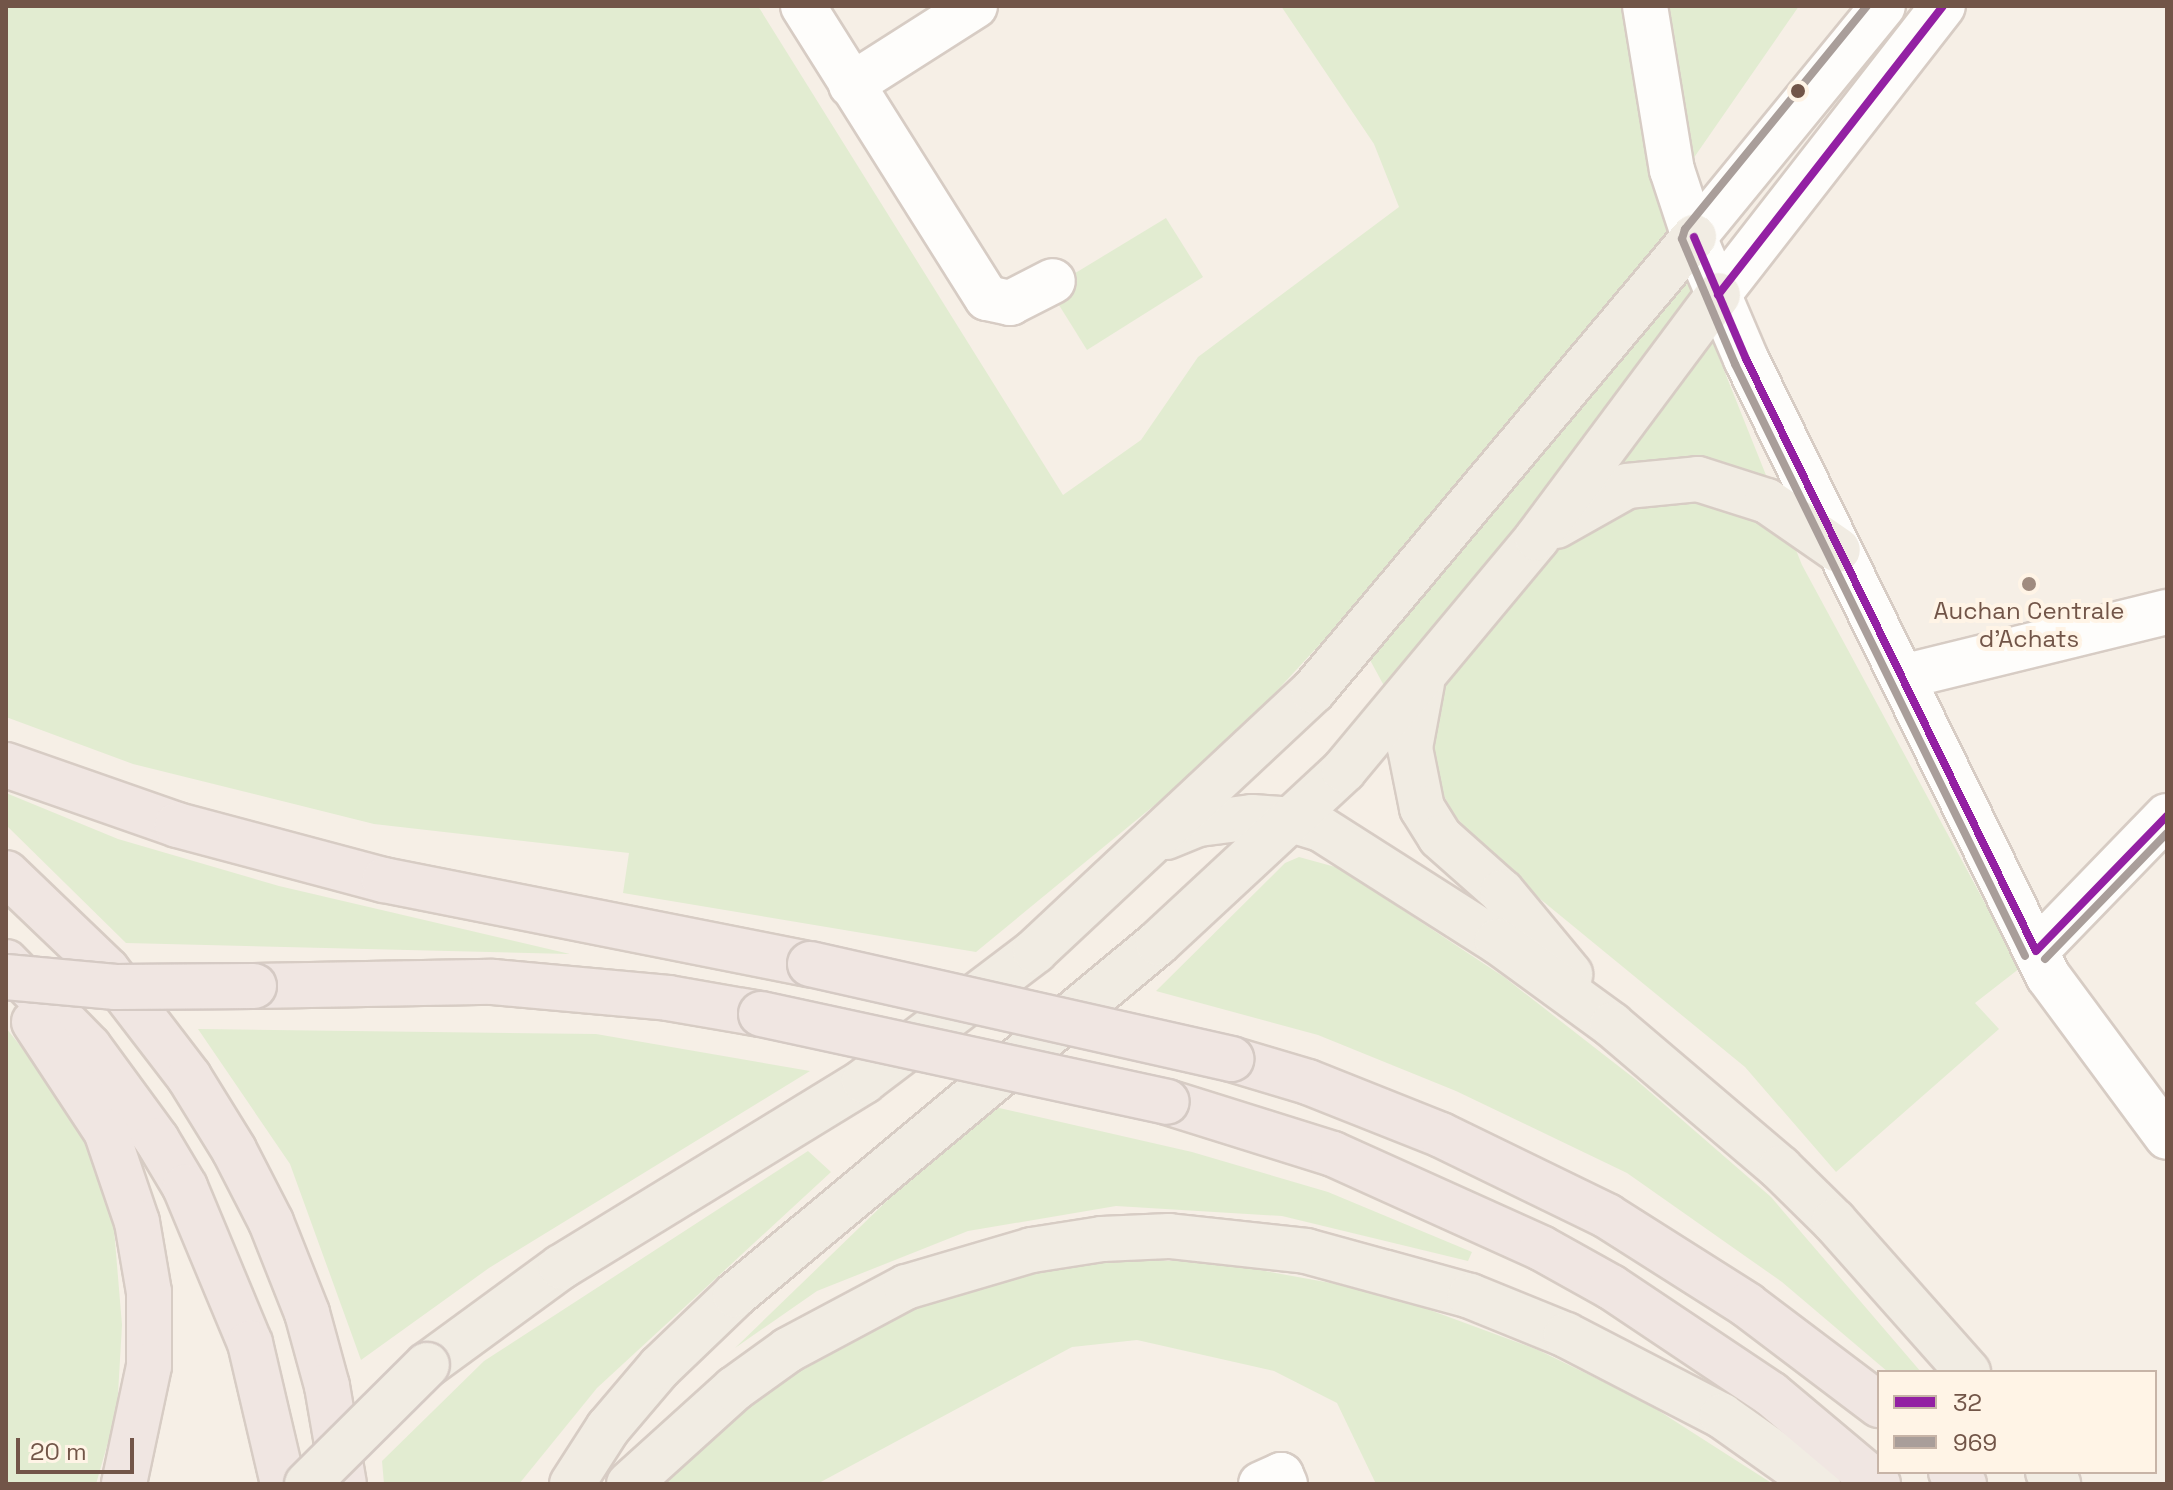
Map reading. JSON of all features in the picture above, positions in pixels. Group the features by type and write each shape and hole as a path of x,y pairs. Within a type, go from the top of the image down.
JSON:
{"highway":[{"path":"6,765 177,825 384,880 810,964 1231,1059 1427,1129 1607,1216 1747,1305 1877,1403"},
{"path":"6,873 107,970 189,1077 234,1150 271,1222 307,1313 327,1386 344,1484"},
{"path":"6,962 89,1047 157,1140 185,1187 250,1343 283,1484"},
{"path":"6,977 116,987 493,982 668,998 761,1014 1167,1102 1333,1154 1541,1248 1624,1296 1771,1394 1878,1484"},
{"path":"6,985 106,1131 137,1222 149,1292 149,1366 124,1484"}],"main road":[{"path":"307,1484 427,1365 561,1267 804,1121 953,1018 1160,839 1313,691 1364,634 1694,237"},
{"path":"572,1484 625,1408 735,1295 937,1122 1158,943 1344,770 1537,538 1718,295"},
{"path":"1537,538 1595,499 1627,486 1698,479 1767,501 1838,550"},
{"path":"1424,675 1410,748 1422,808 1440,837 1502,892 1612,1025"},
{"path":"1160,839 1199,824 1252,817 1291,820 1349,842 1612,1025 1813,1200 1966,1370"},
{"path":"629,1484 734,1389 777,1357 906,1287 1032,1250 1102,1239 1169,1236 1306,1251 1470,1296 1566,1335 1722,1416 1818,1484"}],"street":[{"path":"803,6 987,298 1010,303 1053,281"},
{"path":"851,85 975,6"},
{"path":"1645,6 1672,170 1694,237 1718,295 1838,550 2056,991 2167,1137"},
{"path":"1694,237 1883,6"},
{"path":"1718,295 1943,6"},
{"path":"1902,677 2167,612"},
{"path":"2036,951 2167,816"},
{"path":"1261,1484 1281,1475 1285,1484"}],"green space":[{"path":"6,6 758,6 1063,495 1141,440 1198,357 1399,207 1374,144 1281,6 1799,6 1659,208 1802,565 2020,968 1975,1003 1999,1029 1836,1172 1745,1067 1506,871 1455,816 1346,616 1261,708 1162,799 976,952 623,893 629,853 374,824 133,764 6,717"},
{"path":"1166,218 1203,277 1087,350 1049,289"},
{"path":"6,793 118,839 279,886 570,954 126,943 6,825"},
{"path":"1299,857 1339,868 1504,977 1635,1079 1771,1197 1919,1370 1886,1370 1782,1282 1627,1173 1456,1091 1318,1035 1156,991 1285,863"},
{"path":"6,1028 85,1126 114,1229 122,1325 117,1411 96,1484 6,1484"},
{"path":"198,1029 596,1034 810,1071 489,1268 361,1360 290,1164"},
{"path":"986,1105 1192,1152 1328,1192 1472,1252 1468,1261 1282,1216 1116,1206 968,1231 817,1291 735,1348"},
{"path":"808,1151 831,1172 597,1388 519,1484 384,1484 382,1461 484,1361"},
{"path":"1095,1259 1215,1262 1381,1292 1538,1350 1645,1402 1773,1484 1376,1484 1337,1403 1274,1371 1137,1340 1072,1347 817,1484 658,1484 687,1454 784,1380 934,1299"}],"transit line":[{"name":"969","path":"1867,6 1685,229 1682,239 1735,364 2025,956"},
{"name":"32","path":"1718,295 1943,6"},
{"name":"32","path":"1694,237 1746,359 2036,951"},
{"name":"32","path":"2036,951 2167,816"},
{"name":"969","path":"2045,959 2167,833"}],"place":[{"name":"Auchan Centrale d'Achats","path":"2029,584"}]}
